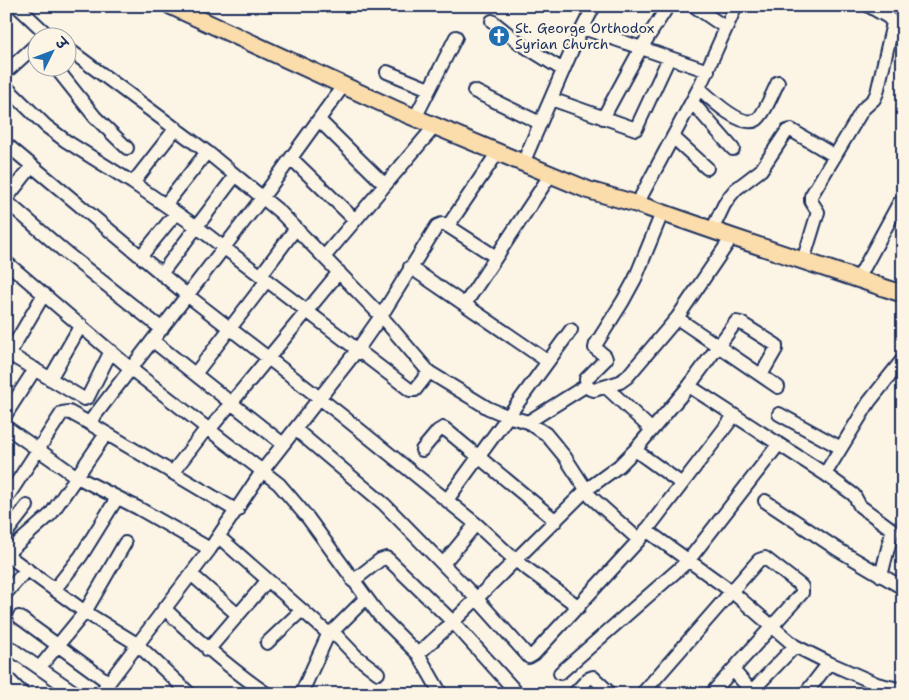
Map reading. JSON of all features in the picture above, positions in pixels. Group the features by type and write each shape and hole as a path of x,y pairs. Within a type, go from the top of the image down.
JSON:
{"main road":[{"path":"171,6 190,10 343,86 588,190 637,204 903,294"}],"street":[{"path":"17,6 36,28"},
{"path":"523,163 563,70 594,6"},
{"path":"604,118 641,48 668,6"},
{"path":"694,6 726,28"},
{"path":"637,204 708,71 736,6"},
{"path":"803,261 817,215 817,209 811,201 811,196 863,109 875,97 893,27 891,20 869,6"},
{"path":"492,21 521,44 563,70"},
{"path":"583,28 708,71"},
{"path":"415,118 456,37"},
{"path":"6,72 28,53"},
{"path":"78,56 207,152 296,228 381,316 429,372 488,408 528,422 546,434 565,457 591,497 642,535 688,560 731,591 795,646 874,689 903,690"},
{"path":"551,99 636,129 670,58"},
{"path":"387,72 430,89"},
{"path":"64,78 95,117 127,148"},
{"path":"699,88 729,114 753,121 759,117 778,82"},
{"path":"89,423 262,198 343,86"},
{"path":"6,87 46,126 66,141 134,182 197,227 410,390 415,390 429,372"},
{"path":"474,91 540,123"},
{"path":"692,102 733,149"},
{"path":"319,120 385,185"},
{"path":"324,257 435,126"},
{"path":"134,182 176,128"},
{"path":"712,230 724,205 736,188 761,170 787,131 791,130 835,156"},
{"path":"673,137 707,168"},
{"path":"6,144 161,274 447,500 515,560 578,607"},
{"path":"165,205 207,152"},
{"path":"448,226 498,152"},
{"path":"291,158 355,220"},
{"path":"32,166 6,200 66,252 162,329"},
{"path":"465,304 551,174"},
{"path":"161,274 235,176"},
{"path":"858,279 899,203"},
{"path":"141,256 176,213"},
{"path":"662,213 635,278 596,344 596,348 605,356 606,360 586,379 587,385 592,390 620,382 627,377 676,318 732,237"},
{"path":"100,694 219,537 263,470 358,349 381,316 437,226 442,224 448,226 496,257"},
{"path":"194,374 230,328 296,228"},
{"path":"8,267 44,294 131,370 263,470 295,501 379,615 418,654 441,694"},
{"path":"410,267 547,361"},
{"path":"174,472 207,429 231,403 339,272"},
{"path":"44,294 8,357 34,369 81,398 86,399 111,351"},
{"path":"676,318 778,387"},
{"path":"418,654 453,622 586,490 618,466 635,450 689,386 734,325 739,322 774,344 776,349 760,375"},
{"path":"50,379 81,325"},
{"path":"447,500 571,330"},
{"path":"153,341 283,444"},
{"path":"825,474 869,402 903,359"},
{"path":"6,414 34,369"},
{"path":"528,422 587,385"},
{"path":"689,386 825,474 854,495 858,504 892,530 881,576"},
{"path":"606,387 652,430"},
{"path":"6,499 62,413 69,412 174,472 237,511"},
{"path":"779,414 841,448"},
{"path":"295,429 384,504 477,598 529,656 534,654 578,607 642,535 734,416"},
{"path":"6,427 77,477 138,508 210,549"},
{"path":"422,450 438,431 443,428 556,521"},
{"path":"106,434 51,514 7,554 85,612 137,644 190,694"},
{"path":"560,673 688,560 778,444"},
{"path":"635,450 682,484"},
{"path":"55,590 81,556 117,498"},
{"path":"765,500 837,549 903,588"},
{"path":"6,533 27,506"},
{"path":"443,564 476,524"},
{"path":"219,537 302,610 378,673"},
{"path":"40,667 85,612 125,543"},
{"path":"353,581 380,560 386,558 453,622 518,694"},
{"path":"642,694 759,560 765,558 800,585 802,593 711,694"},
{"path":"6,594 27,569"},
{"path":"191,574 238,615"},
{"path":"208,650 268,580"},
{"path":"301,694 331,633 366,598"},
{"path":"164,608 208,650 266,694"},
{"path":"267,643 302,610"},
{"path":"19,617 108,682"},
{"path":"6,645 77,694"},
{"path":"733,670 752,693 795,646"},
{"path":"804,694 828,663"},
{"path":"574,694 588,679 593,677 611,694"},
{"path":"8,679 23,694"}],"place":[{"name":"St. George Orthodox Syrian Church","path":"499,36"}]}
